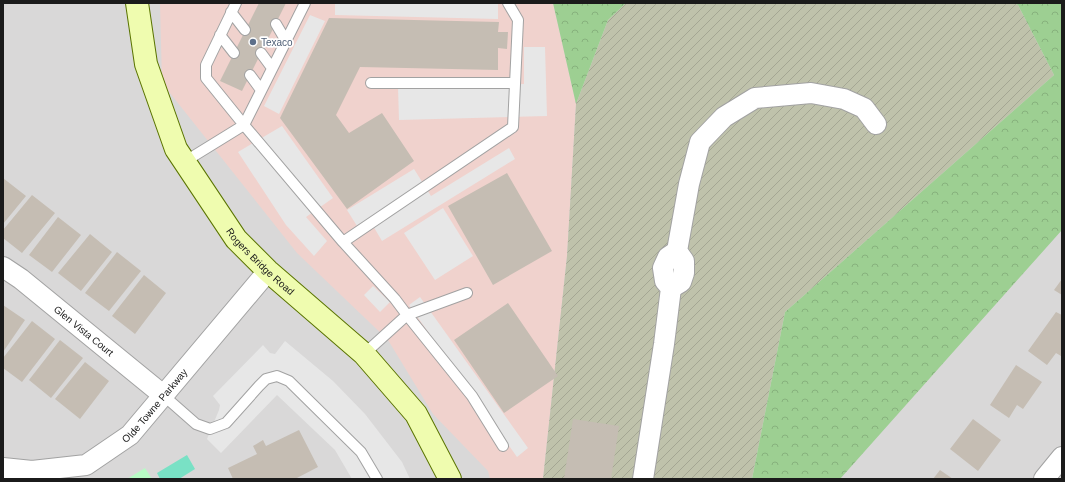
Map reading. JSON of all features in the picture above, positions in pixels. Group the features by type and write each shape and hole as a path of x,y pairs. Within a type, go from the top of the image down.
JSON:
{"street":[{"name":"Rogers Bridge Road","path":"137,3 146,64 176,149 184,162 236,239 268,271 364,354 416,414 450,479"},
{"path":"643,479 661,366 671,288 681,282 684,273 684,261 677,251 689,184 700,142 724,117 755,98 811,93 844,99 864,108 876,124"},
{"name":"Glen Vista Court","path":"3,267 21,279 163,395"},
{"name":"Olde Towne Parkway","path":"3,468 32,470 86,465 130,435 268,271"},
{"path":"1044,479 1062,457"}],"lane":[{"path":"236,3 206,65 206,78 343,242 395,299 472,396 503,446"},
{"path":"184,162 244,125 305,3"},
{"path":"343,242 513,127 518,20 508,3"},
{"path":"231,12 245,30"},
{"path":"276,24 286,41"},
{"path":"220,35 234,54"},
{"path":"261,53 272,68"},
{"path":"250,75 261,90"},
{"path":"371,83 515,83"},
{"path":"364,354 407,315 467,293"},
{"path":"163,395 196,424 210,429 226,423 266,379 277,376 289,380 361,452 377,479"}],"shaded area":[{"path":"3,3 1062,3 1062,479 3,479"},
{"path":"160,3 553,3 576,104 567,256 543,479 490,479 488,471 433,414 388,340 297,253 162,83"},
{"path":"335,3 498,3 498,19 335,15"},
{"path":"626,3 1014,3 1018,5 1054,75 785,312 752,479 543,479 567,256 576,104 608,20"},
{"path":"310,15 325,21 279,114 264,106"},
{"path":"524,47 545,47 547,116 399,120 398,87 524,84"},
{"path":"282,126 333,198 306,217 327,241 314,256 286,225 238,152"},
{"path":"509,148 515,159 382,241 369,219 357,226 347,210 414,169 431,196"},
{"path":"443,208 473,256 435,280 404,233"},
{"path":"373,286 390,302 380,312 364,295"},
{"path":"420,297 528,448 517,457 409,305"},
{"path":"285,341 333,381 365,414 402,462 410,479 352,479 335,450 277,395 221,453 207,439 220,405 213,396 263,345 270,353 275,354"}],"green space":[{"path":"553,3 626,3 608,20 576,104"},
{"path":"1014,3 1062,3 1062,230 840,479 752,479 785,312 1054,75 1018,5"},
{"path":"187,455 195,469 179,479 160,479 157,473"},
{"path":"145,468 152,479 127,479"}],"building":[{"name":"Texaco","path":"259,3 286,3 242,91 220,81"},
{"path":"329,18 499,22 498,32 508,32 507,49 498,48 498,70 360,67 336,115 349,133 382,113 414,161 347,209 280,118"},
{"path":"507,173 552,251 493,285 448,206"},
{"path":"3,178 26,196 3,224"},
{"path":"32,195 55,213 22,253 3,238 3,230"},
{"path":"58,217 81,235 52,272 29,255"},
{"path":"90,234 112,252 81,291 58,273"},
{"path":"117,252 141,271 109,311 85,293"},
{"path":"144,275 166,293 135,334 112,316"},
{"path":"1062,279 1062,295 1054,290"},
{"path":"508,303 558,376 504,413 454,340"},
{"path":"3,305 25,320 3,352"},
{"path":"1056,312 1062,315 1062,356 1056,353 1047,365 1028,351"},
{"path":"32,321 55,339 22,382 3,368 3,358"},
{"path":"60,340 83,358 51,398 29,380"},
{"path":"85,362 109,381 80,419 55,399"},
{"path":"1016,365 1042,382 1023,409 1017,405 1009,418 990,405"},
{"path":"573,419 619,426 611,479 564,479"},
{"path":"973,419 1001,440 978,471 950,449"},
{"path":"299,430 318,467 295,479 233,479 228,468 257,454 253,446 263,440 266,446"},
{"path":"940,470 953,479 933,479"}],"place":[{"name":"Texaco","path":"253,42"}]}
